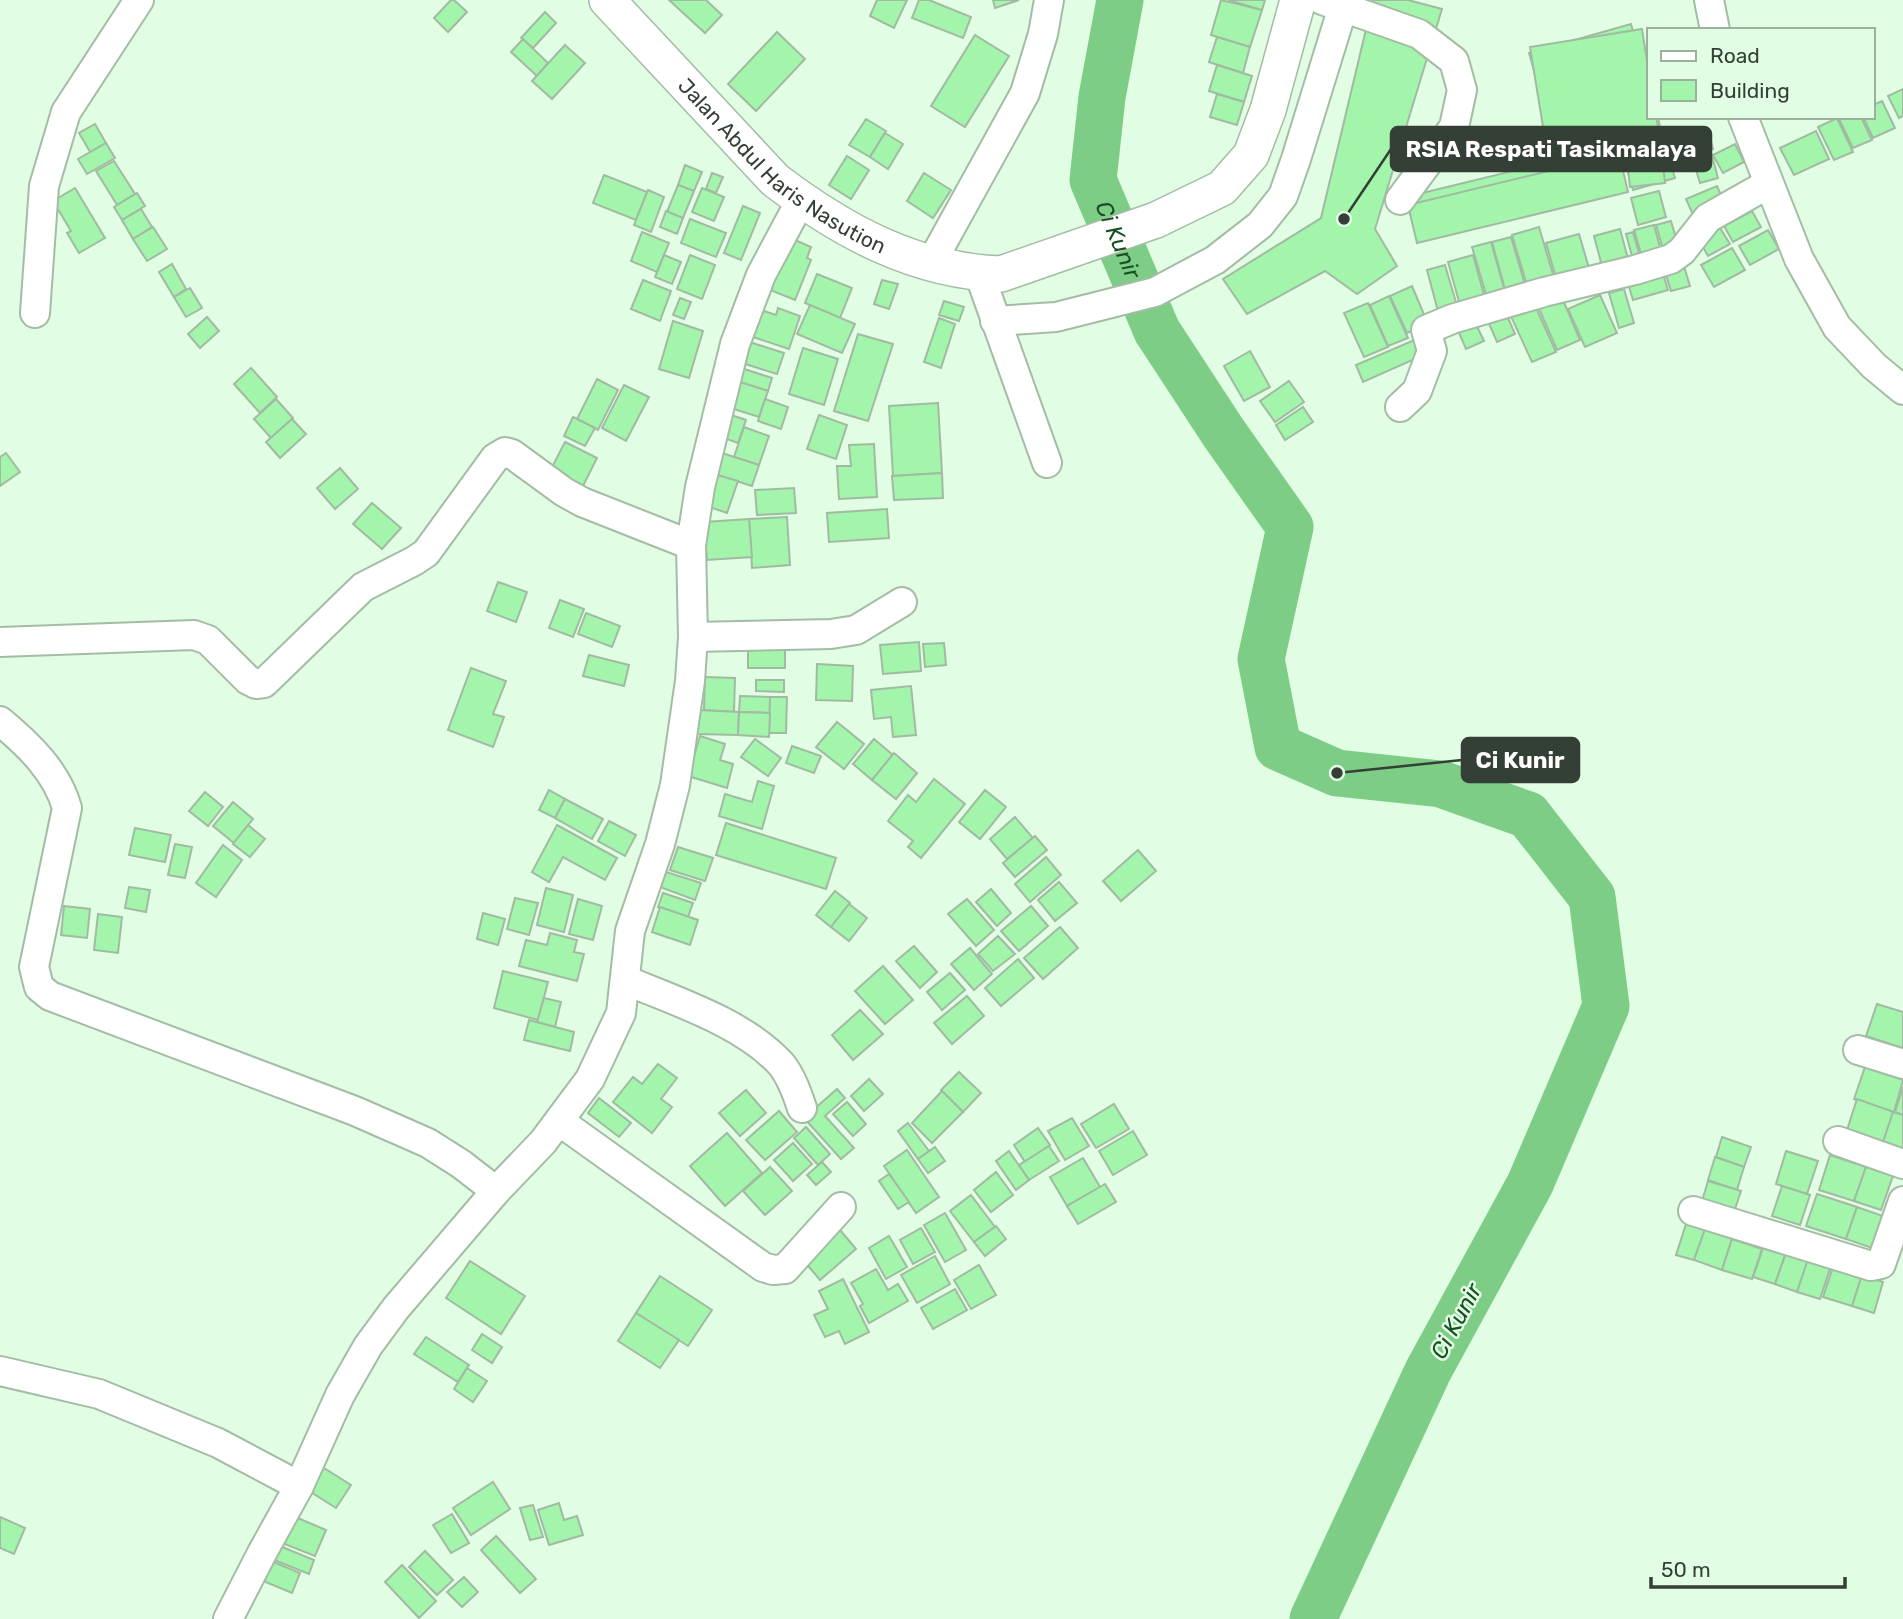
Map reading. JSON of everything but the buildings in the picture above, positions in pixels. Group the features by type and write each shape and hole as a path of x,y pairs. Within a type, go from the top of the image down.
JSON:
{"main road":[{"name":"Jalan Abdul Haris Nasution","path":"607,0 775,180 801,200 850,232 887,249 930,265 993,273"},
{"path":"993,273 1156,220 1222,188 1251,155 1268,110 1298,0"}],"street":[{"path":"35,313 44,186 66,112 139,0"},
{"path":"930,265 1025,93 1043,34 1049,0"},
{"path":"1709,0 1715,28"},
{"path":"995,321 1056,317 1155,292 1215,260 1260,225 1283,196 1296,159 1332,4 1419,34 1454,61 1462,90 1454,127 1400,200"},
{"path":"1743,119 1799,259 1837,327 1874,366 1903,390"},
{"path":"1400,407 1417,391 1433,351 1426,330 1452,319 1544,292 1671,259 1682,251 1708,218 1768,184"},
{"path":"228,1619 299,1486 340,1395 368,1346 396,1308 559,1121 590,1079 621,1013 630,931 660,844 675,785 690,681 693,637 691,545 700,487 735,344 761,275 801,200"},
{"path":"993,273 995,321 1048,463"},
{"path":"0,644 194,635 208,640 248,680 256,684 264,683 363,587 426,552 495,458 505,452 512,454 582,502 691,545"},
{"path":"693,637 843,632 856,629 902,602"},
{"path":"0,721 47,766 61,789 67,808 34,967 40,987 50,996 355,1111 428,1143 496,1191"},
{"path":"625,980 740,1031 765,1049 783,1066 802,1108"},
{"path":"1858,1050 1903,1063"},
{"path":"559,1121 755,1262 773,1270 785,1269 841,1208"},
{"path":"1838,1141 1903,1164"},
{"path":"1693,1211 1878,1266 1903,1201"},
{"path":"0,1371 99,1394 218,1443 299,1486"}],"waterway":[{"name":"Ci Kunir","path":"1120,0 1102,97 1093,180 1157,331 1290,527 1261,659 1278,747 1337,773 1441,784 1528,815 1592,897 1606,1006 1530,1184 1428,1371 1313,1619"}],"place":[{"name":"RSIA Respati Tasikmalaya","path":"1344,219"},
{"name":"Ci Kunir","path":"1337,773"}]}
